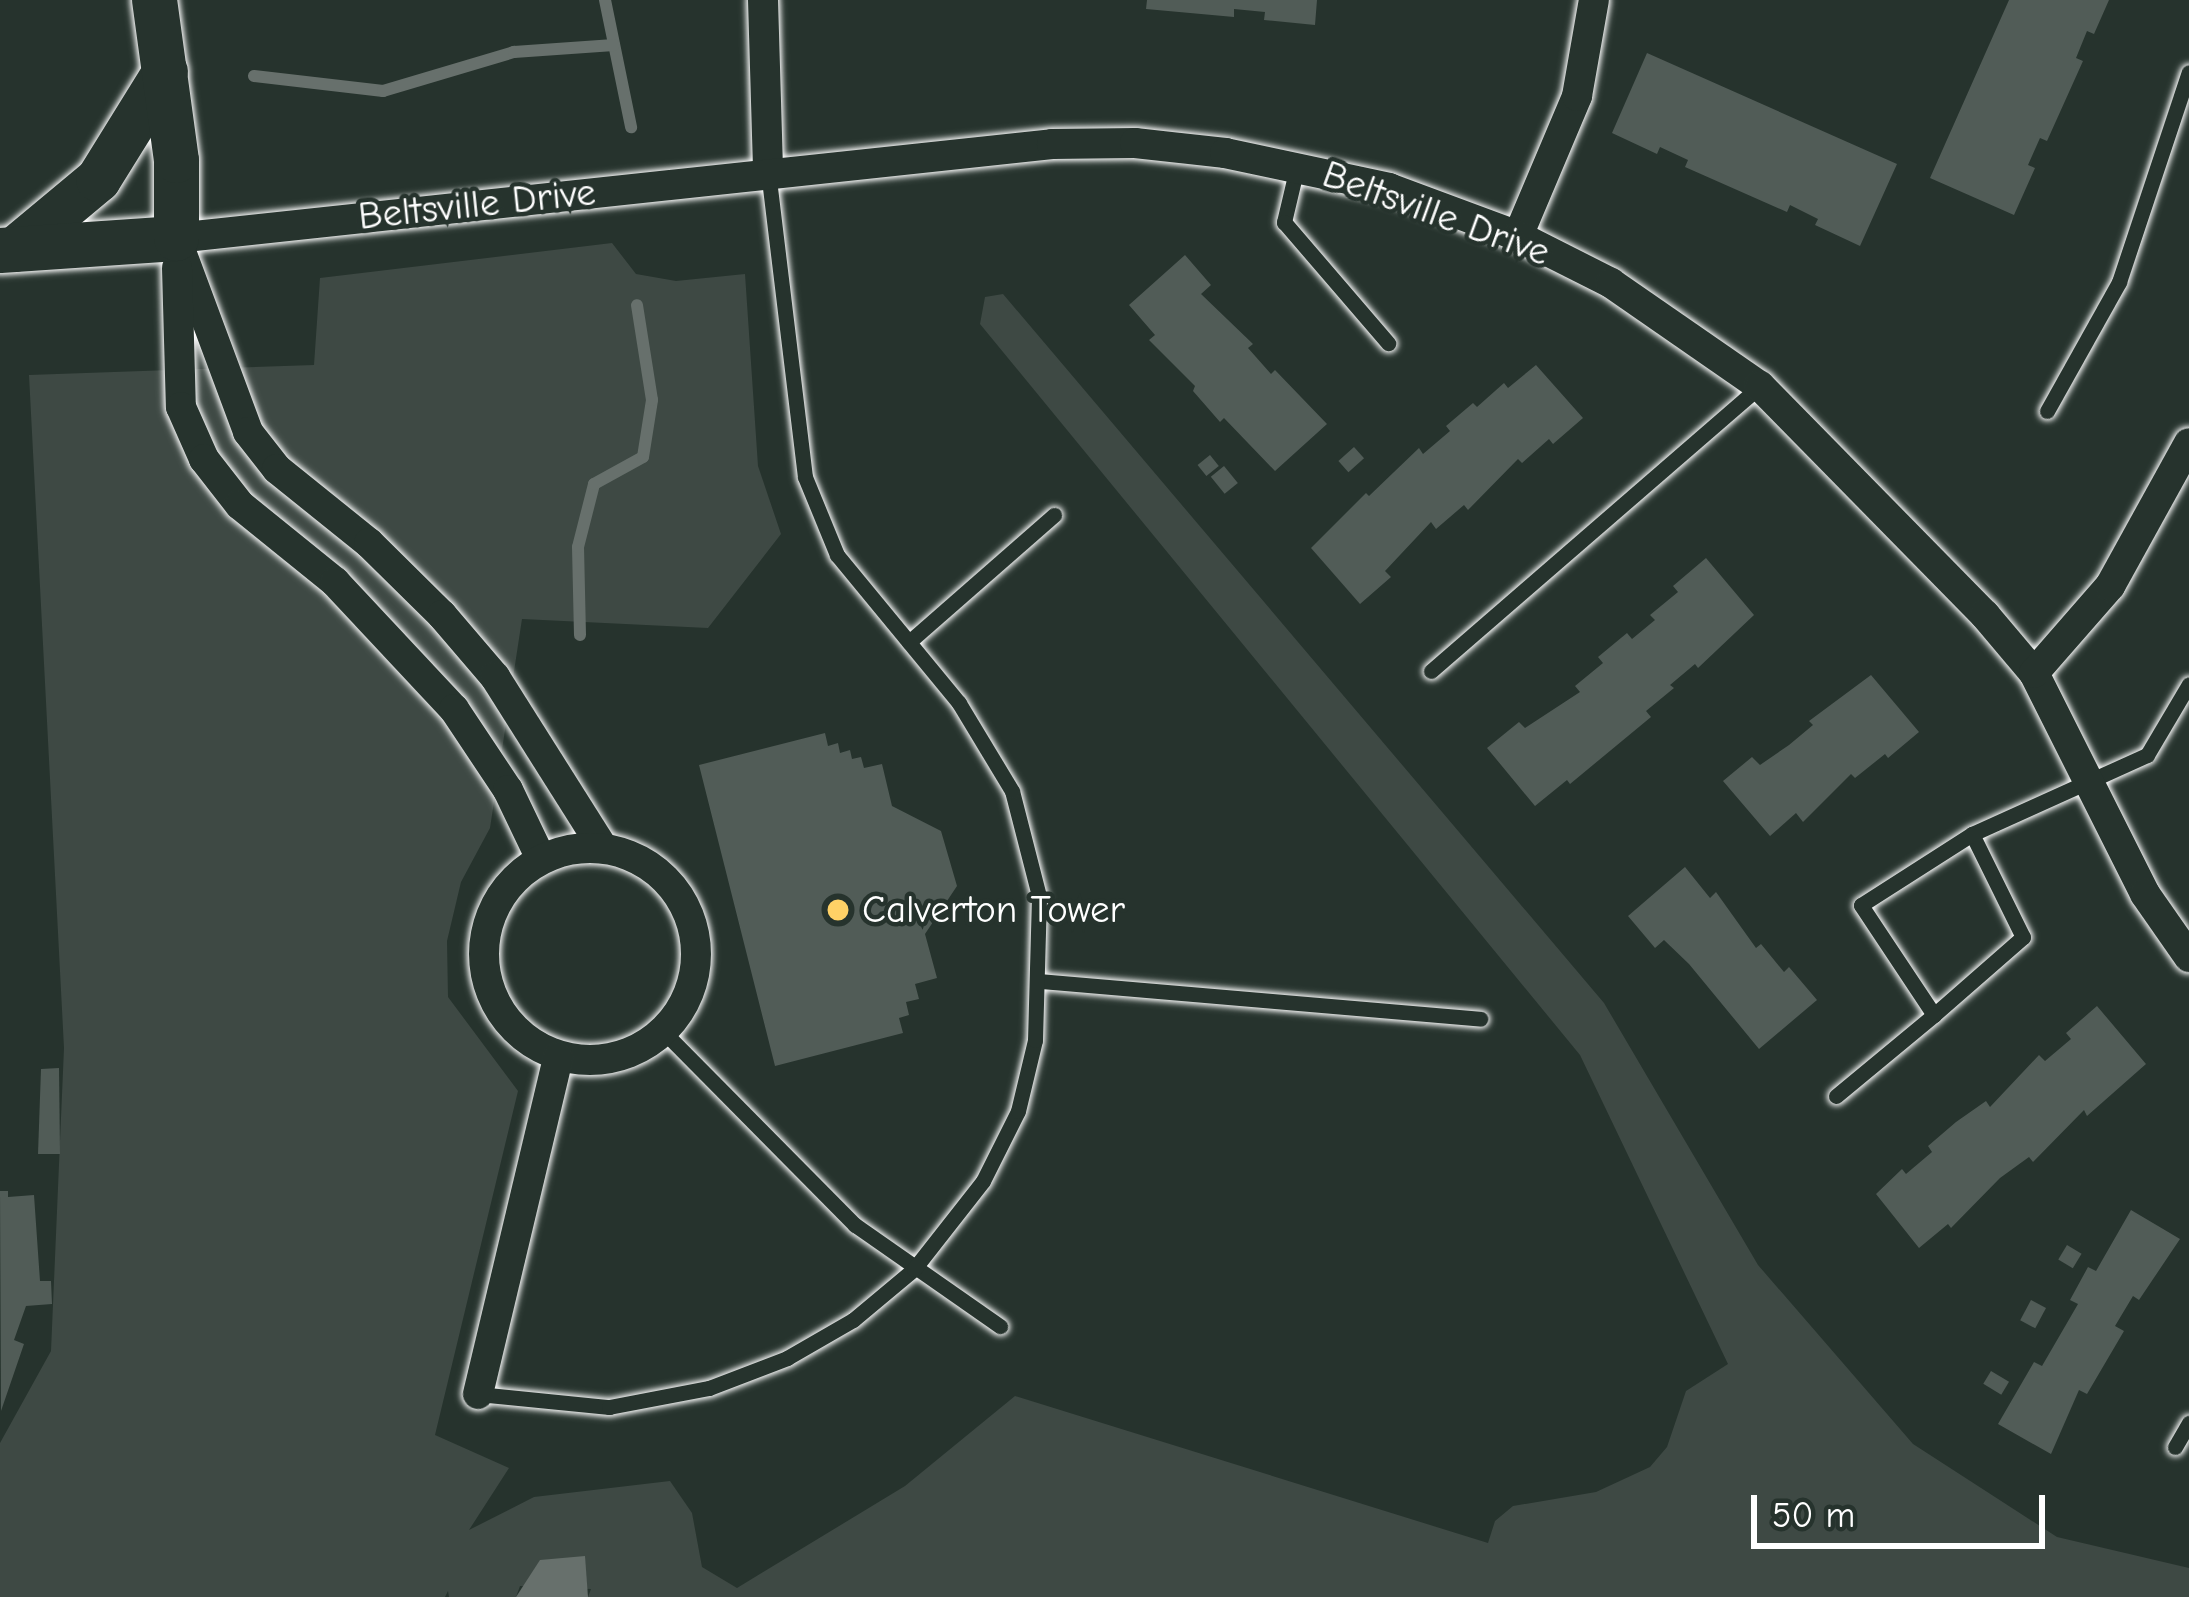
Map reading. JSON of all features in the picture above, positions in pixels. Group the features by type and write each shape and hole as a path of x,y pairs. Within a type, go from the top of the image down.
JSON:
{"street":[{"path":"154,0 176,160 181,407 204,459 240,506 335,582 454,709 508,790 542,859"},
{"path":"763,0 768,172"},
{"path":"1518,236 1576,96 1589,1"},
{"path":"7,250 98,178 165,71"},
{"name":"Beltsville Drive","path":"7,250 176,238 1052,144 1135,143 1298,164 1389,188 1518,236 1611,283 1760,386 1956,584 2034,673 2145,894 2189,957"},
{"path":"176,238 248,432 277,469 369,543 495,677 603,848"},
{"path":"2034,673 2110,586 2189,443"},
{"path":"335,582 369,543"},
{"path":"603,848 629,855 662,875 690,917 696,969 689,994 664,1032 608,1060 558,1057 528,1042 507,1022 484,972 489,918 502,893 542,859 566,850 603,848"},
{"path":"478,1394 558,1057"}],"lane":[{"path":"2047,411 2119,282 2189,72"},
{"path":"1298,164 1283,222 1388,343"},
{"path":"478,1394 609,1407 709,1388 787,1358 837,1330 914,1269 983,1180 1018,1111 1035,1040 1039,896 1012,791 959,703 837,555 805,477 768,172"},
{"path":"1431,671 1760,386"},
{"path":"909,642 1054,515"},
{"path":"1934,1015 1861,905 1972,834 2147,755 2189,684"},
{"path":"1836,1096 2023,938 1972,834"},
{"path":"1040,981 1480,1019"},
{"path":"664,1032 855,1225 1000,1326"},
{"path":"2175,1447 2189,1423"}],"shaded area":[{"path":"612,243 636,274 676,281 745,274 758,466 781,534 708,628 522,619 490,828 461,882 447,941 448,997 518,1091 435,1435 509,1468 469,1530 534,1497 670,1481 692,1513 702,1567 737,1588 905,1486 1015,1396 1488,1543 1495,1521 1513,1506 1596,1492 1650,1467 1667,1447 1686,1391 1728,1364 1580,1055 980,324 985,297 1003,294 1604,1003 1758,1265 1913,1444 2057,1537 2189,1568 2189,1597 588,1597 591,1589 520,1586 516,1597 449,1597 448,1591 445,1597 0,1597 0,1443 51,1351 64,1048 29,375 314,365 320,278"},
{"path":"585,1556 588,1597 516,1597 540,1560"}],"building":[{"path":"1147,0 1317,0 1315,25 1264,20 1265,12 1234,9 1234,17 1146,9"},
{"path":"2009,0 2109,0 2094,34 2087,31 2076,58 2083,61 2047,141 2040,138 2028,165 2035,168 2014,215 1930,178"},
{"path":"1647,53 1897,164 1860,246 1815,225 1818,219 1790,205 1787,212 1685,167 1688,160 1660,147 1657,154 1612,133"},
{"path":"1185,255 1211,285 1201,294 1253,344 1248,348 1271,374 1275,370 1327,424 1275,471 1224,418 1220,422 1193,391 1195,386 1149,340 1155,335 1129,305"},
{"path":"1536,365 1583,418 1553,444 1549,439 1522,463 1518,459 1468,510 1464,505 1436,529 1431,522 1385,571 1391,577 1360,604 1311,548 1419,448 1423,454 1450,431 1446,426 1473,403 1477,407 1504,383 1508,388"},
{"path":"1354,447 1364,458 1348,472 1338,461"},
{"path":"1210,455 1219,466 1206,476 1198,465"},
{"path":"1224,466 1238,483 1225,494 1211,477"},
{"path":"1706,558 1754,615 1698,668 1695,664 1670,685 1674,688 1646,711 1651,717 1570,784 1567,780 1535,806 1487,748 1519,722 1525,728 1580,692 1575,686 1603,663 1598,657 1627,633 1632,639 1655,620 1650,615 1678,592 1673,586"},
{"path":"1871,675 1919,732 1888,758 1885,754 1855,778 1851,774 1803,822 1796,813 1770,836 1723,781 1752,757 1760,765 1789,745 1813,725 1809,721"},
{"name":"Calverton Tower","path":"825,733 828,746 838,743 840,753 850,750 852,759 861,757 864,768 882,764 892,806 941,831 957,886 925,934 937,978 915,984 919,999 906,1002 909,1015 899,1018 903,1033 775,1066 699,765"},
{"path":"1685,867 1710,898 1716,892 1756,948 1761,944 1784,972 1789,967 1817,1000 1759,1049 1689,964 1664,940 1655,948 1628,916"},
{"path":"2097,1006 2146,1064 2087,1116 2084,1110 2033,1162 2029,1157 2000,1178 1951,1228 1948,1224 1919,1248 1876,1194 1902,1169 1906,1174 1932,1152 1928,1146 1956,1122 1986,1101 1990,1107 2039,1055 2045,1061 2071,1039 2066,1033"},
{"path":"59,1068 60,1154 38,1154 41,1069"},
{"path":"0,1191 8,1191 8,1197 34,1195 40,1281 51,1281 52,1304 26,1306 14,1340 24,1344 1,1411"},
{"path":"2131,1210 2180,1239 2139,1300 2133,1296 2115,1326 2124,1331 2087,1394 2079,1390 2051,1454 1998,1424 2034,1362 2042,1366 2078,1304 2070,1300 2088,1267 2096,1271"},
{"path":"2067,1245 2082,1254 2073,1268 2058,1260"},
{"path":"2031,1300 2046,1308 2035,1328 2020,1320"},
{"path":"1991,1371 2009,1382 2001,1395 1983,1384"}],"waterway":[{"path":"605,0 631,127"},
{"path":"254,76 383,91 514,52 614,45"},
{"path":"580,635 578,547 594,484 643,457 652,400 637,305"}],"place":[{"name":"Calverton Tower","path":"838,910"}]}
